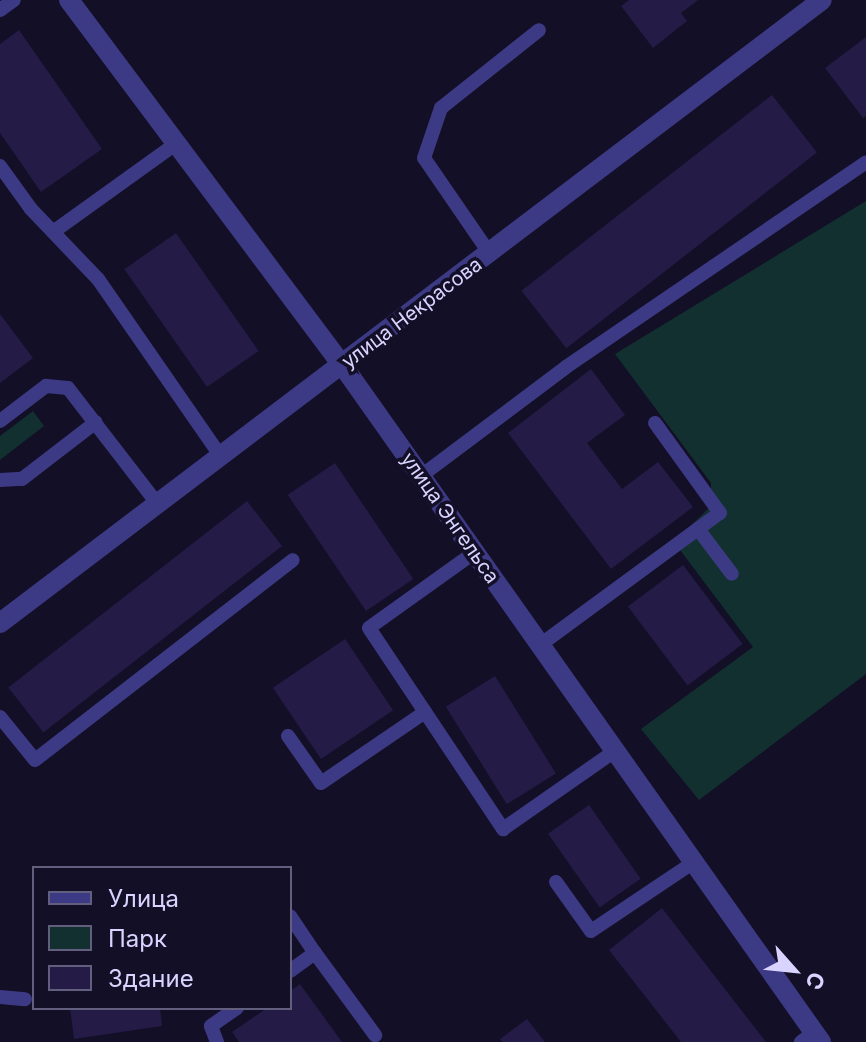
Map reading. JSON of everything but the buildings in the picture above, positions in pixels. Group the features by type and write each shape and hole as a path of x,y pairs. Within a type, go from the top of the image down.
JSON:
{"street":[{"name":"улица Энгельса","path":"69,0 343,366 694,862 812,1039"},
{"name":"улица Некрасова","path":"0,623 219,454 343,366 822,0"}],"lane":[{"path":"0,10 14,0"},
{"path":"490,254 424,158 441,108 539,30"},
{"path":"53,232 177,143"},
{"path":"421,476 566,367 866,162"},
{"path":"0,166 31,209 98,279 219,454"},
{"path":"0,421 46,386 54,384 74,392 156,502"},
{"path":"0,480 22,479 96,422"},
{"path":"540,645 720,513 655,423"},
{"path":"698,529 732,574"},
{"path":"475,552 369,628 503,829 615,751"},
{"path":"0,717 35,760 293,560"},
{"path":"288,736 321,783 425,712"},
{"path":"556,882 591,931 694,862"},
{"path":"292,919 375,1035"},
{"path":"292,970 315,953"},
{"path":"0,997 25,999"},
{"path":"217,1042 211,1026 234,1010"}],"green space":[{"path":"866,201 866,674 699,800 641,729 753,647 674,542 711,506 711,483 615,354"},
{"path":"33,411 44,426 0,460 0,436"}]}
